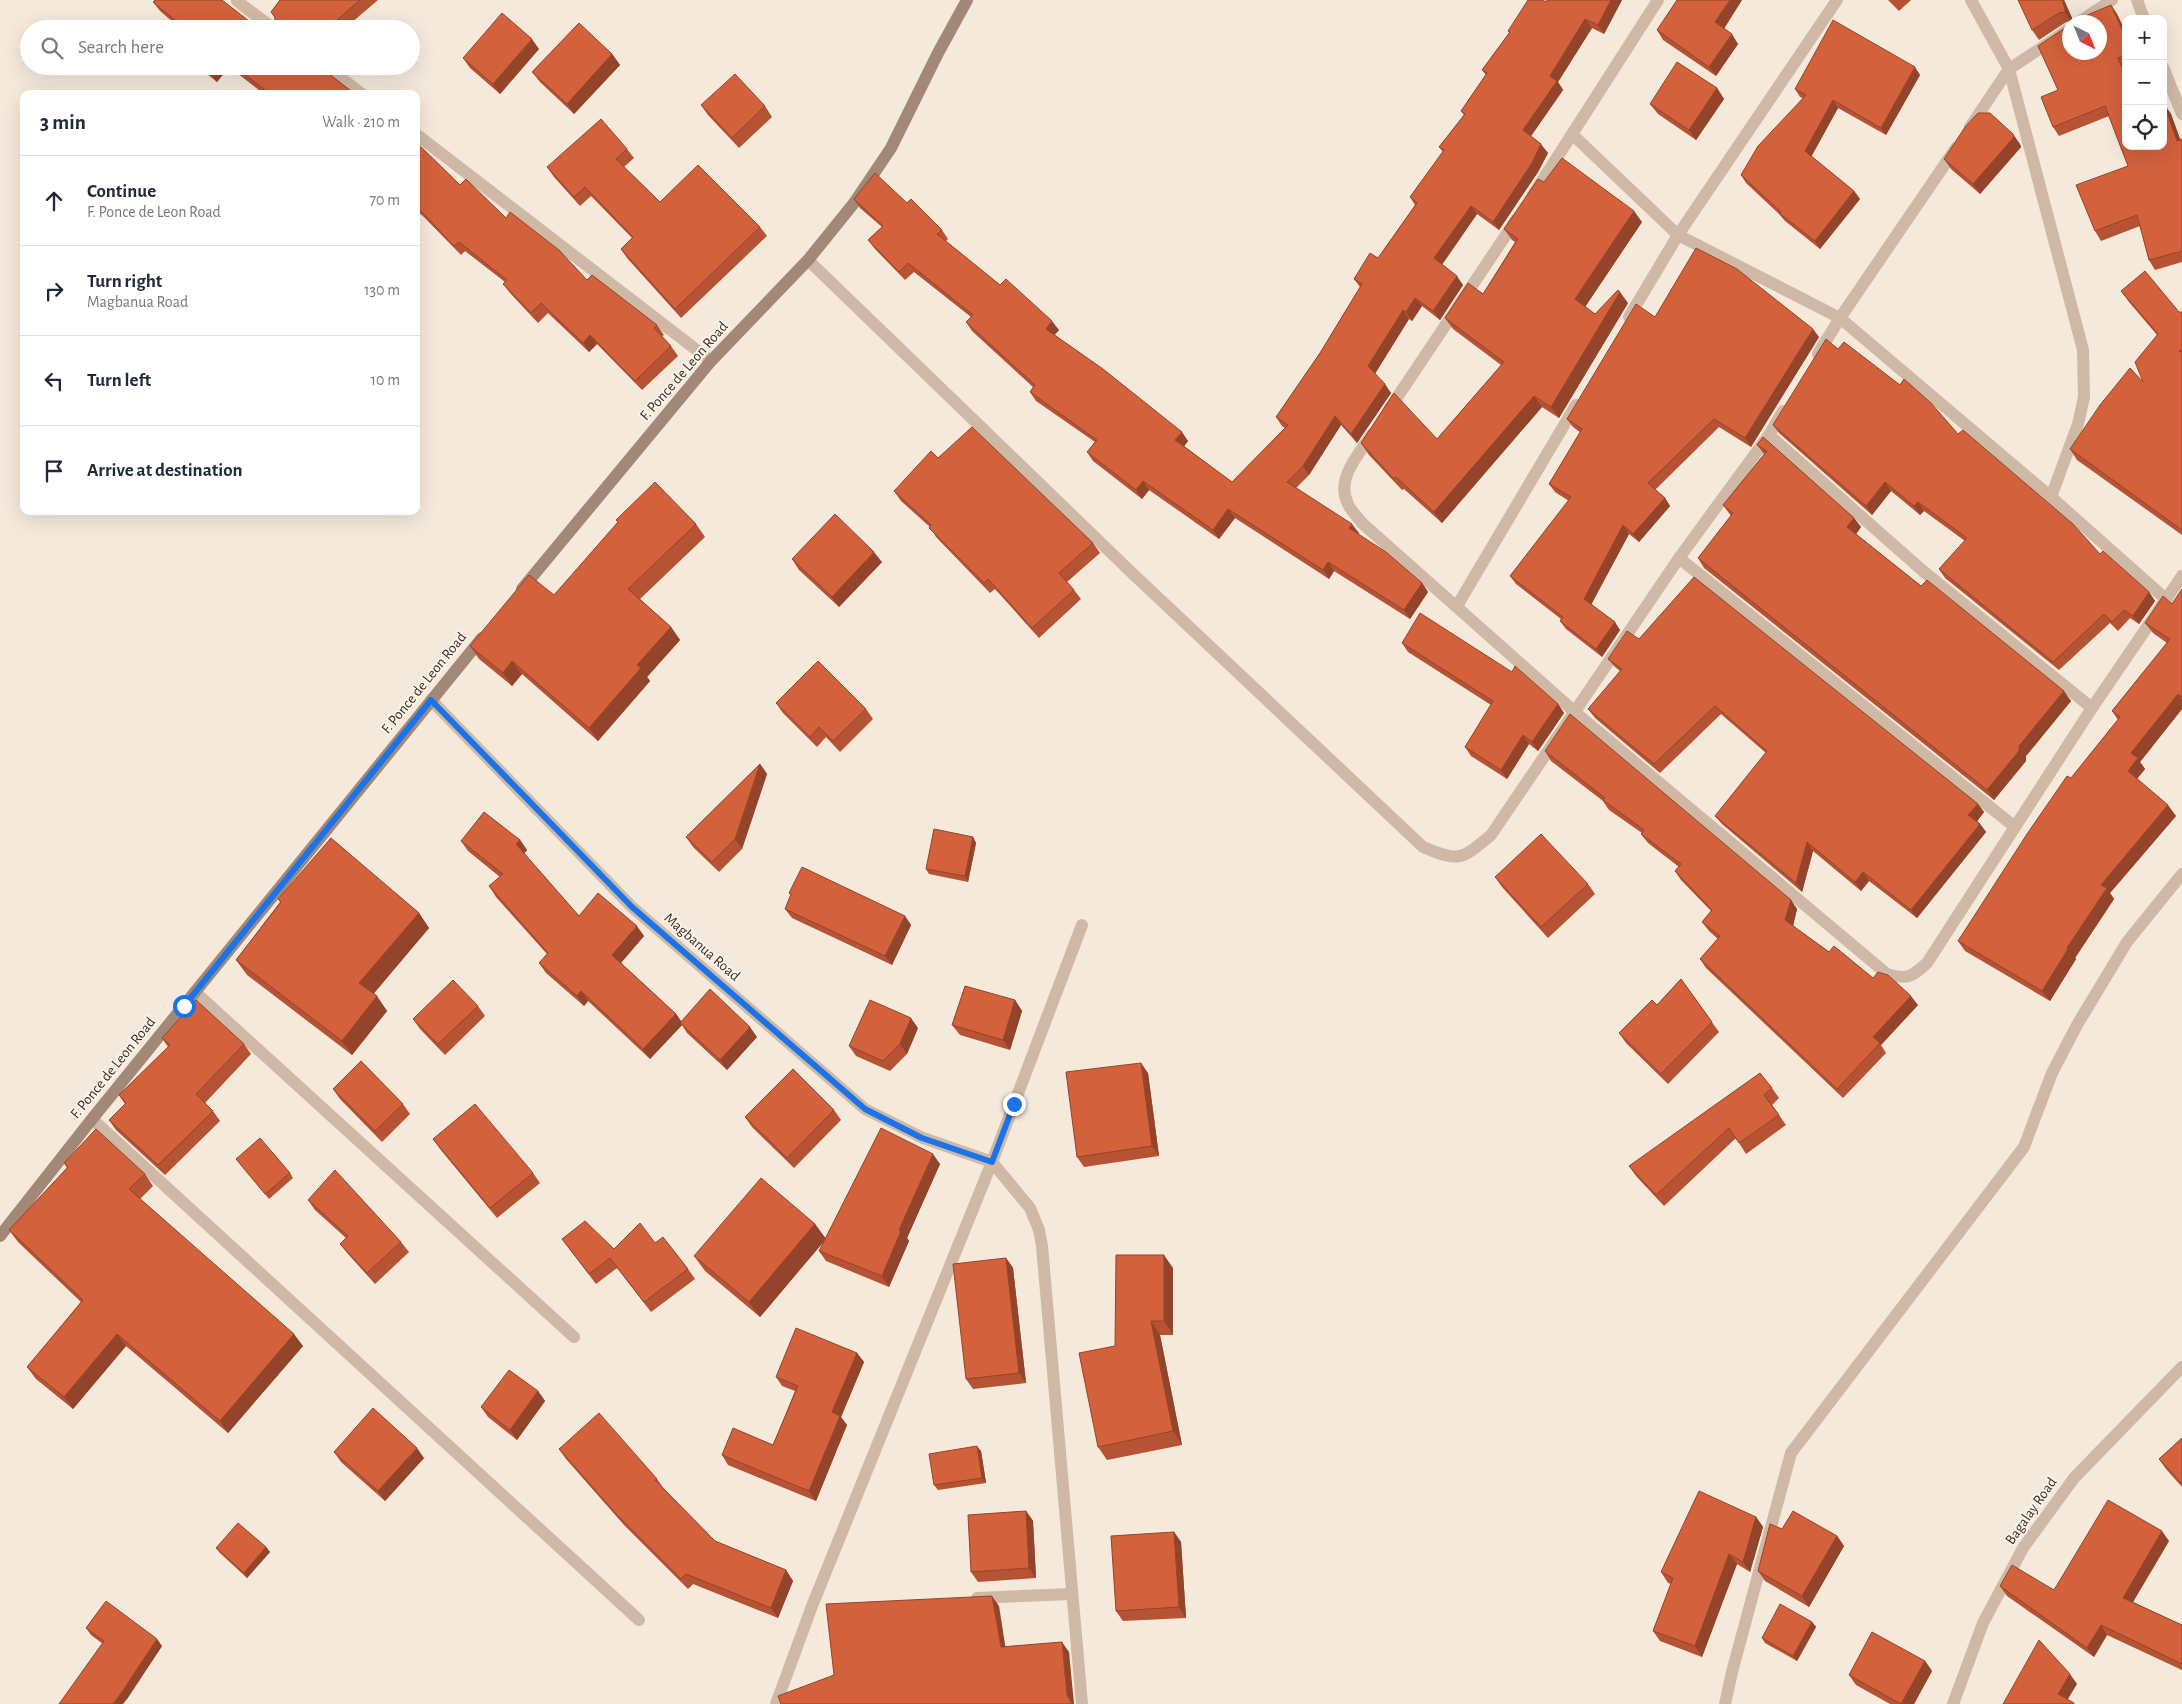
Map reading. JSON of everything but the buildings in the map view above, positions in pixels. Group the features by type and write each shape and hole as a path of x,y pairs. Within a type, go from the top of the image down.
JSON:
{"street":[{"name":"F. Ponce de Leon Road","path":"514,600 711,361 808,260 854,203 891,148 967,0"},
{"path":"1658,0 1573,135 1352,464 1343,486 1348,504 1362,523 1575,712 1887,974 1902,978 1915,974 1927,963 2092,708 2182,576"},
{"path":"1622,328 1678,235 1838,0"},
{"path":"1971,0 2009,70 2082,350 2084,397 2080,415 2051,497"},
{"path":"2090,15 2112,0"},
{"path":"2137,0 2143,15"},
{"path":"237,1 262,20"},
{"path":"1810,368 1840,318 2009,70 2062,34"},
{"path":"337,75 357,90"},
{"path":"2167,77 2182,114"},
{"path":"1573,135 1678,235 1840,318 2051,497 2167,600"},
{"path":"420,137 711,361"},
{"path":"808,260 1132,573 1424,847 1446,857 1467,855 1491,835 1679,558 1769,435 1789,401"},
{"path":"1457,606 1582,395"},
{"path":"1769,435 1922,571 2092,708"},
{"path":"1679,558 2015,827"},
{"name":"F. Ponce de Leon Road","path":"0,1236 92,1119 488,630"},
{"name":"Magbanua Road","path":"431,700 632,907 865,1109 922,1138 992,1162"},
{"path":"1725,1704 1791,1453 2024,1147 2052,1073 2077,1025 2127,942 2182,874"},
{"path":"776,1704 992,1162 1082,925"},
{"path":"195,992 574,1336"},
{"path":"92,1119 639,1620"},
{"path":"992,1162 1030,1208 1039,1230 1042,1246 1082,1704"},
{"name":"Bagalay Road","path":"1953,1704 1983,1623 2023,1548 2074,1478 2182,1367"},
{"path":"962,1599 1072,1594"}],"route":[{"path":"184,1006 431,700 632,907 865,1109 922,1138 992,1162 1014,1104"}]}
